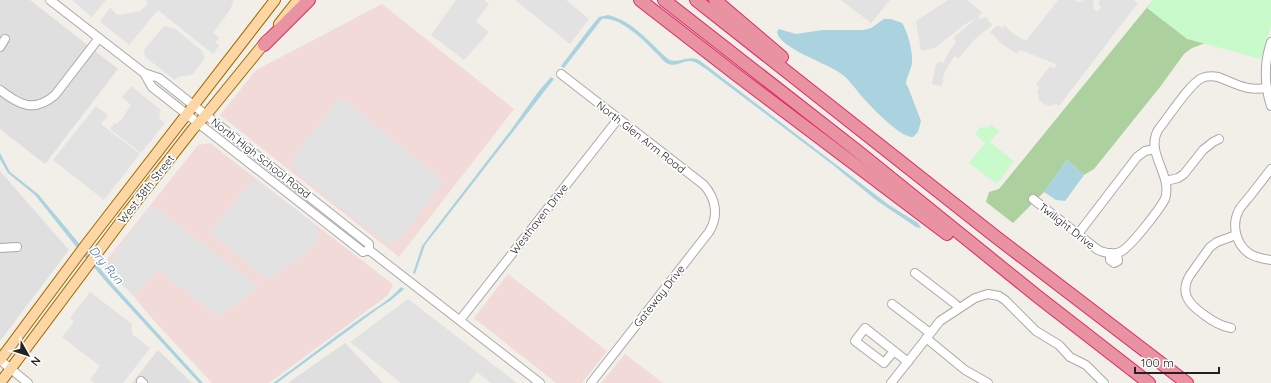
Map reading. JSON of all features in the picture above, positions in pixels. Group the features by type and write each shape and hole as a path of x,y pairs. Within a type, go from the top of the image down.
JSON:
{"highway":[{"path":"264,45 308,0"},
{"path":"640,0 734,73 989,265 1037,296"},
{"path":"664,0 860,153 1037,296 1149,383"},
{"path":"696,0 860,128 996,237 1187,383"},
{"path":"715,0 786,61 833,98 860,128"}],"main road":[{"name":"West 38th Street","path":"0,360 88,242 275,0"},
{"name":"West 38th Street","path":"0,383 86,267 198,123 264,45 298,0"}],"street":[{"name":"North High School Road","path":"51,1 144,73 159,78 194,105 369,244 369,250"},
{"path":"0,90 12,100 21,104 32,105 47,101 55,95 99,38"},
{"path":"0,47 5,39"},
{"path":"1271,42 1267,56 1266,73 1267,88 1271,106"},
{"name":"North High School Road","path":"144,73 152,86 198,123 363,252 369,250"},
{"name":"North Glen Arm Road","path":"561,74 704,185 711,195 715,205"},
{"path":"1219,139 1203,150 1184,174 1178,178 1166,181 1155,149 1154,138 1158,130 1198,80 1205,77 1215,77 1249,89 1267,88"},
{"name":"Westhaven Drive","path":"460,320 618,118"},
{"path":"1078,234 1136,158 1145,151 1155,149"},
{"path":"1271,169 1239,211 1235,224 1236,235 1248,252 1254,256 1271,260"},
{"name":"Twilight Drive","path":"1033,199 1078,234 1109,252 1124,250 1130,245 1164,201 1167,190 1166,181"},
{"name":"Gateway Drive","path":"591,383 709,232 715,218 715,205"},
{"path":"1231,328 1215,323 1193,306 1186,295 1186,287 1187,279 1210,247 1217,242 1236,235"},
{"path":"0,248 17,247"},
{"name":"North High School Road","path":"369,250 540,383"},
{"path":"915,273 954,302 959,308"},
{"path":"891,383 940,320 981,296 988,294 999,296 1007,301 1036,331 1059,345 1070,357 1086,365 1104,383"},
{"path":"892,304 965,370 988,383"},
{"path":"894,351 884,364 855,341 865,328 908,362"},
{"path":"0,360 28,383"}],"shaded area":[{"path":"0,0 30,0 118,69 45,164 0,129"},
{"path":"72,0 106,0 92,17"},
{"path":"145,0 234,0 230,10 213,33 219,38 215,42 219,46 213,54 158,10 129,45 100,21 110,8 118,15 141,11 148,3"},
{"path":"456,0 484,0 489,4 476,21 489,32 464,60 431,35"},
{"path":"515,0 566,0 589,19 570,44"},
{"path":"841,0 890,0 871,23"},
{"path":"948,0 967,0 983,13 978,16 981,19 986,17 992,25 975,39 959,58 954,56 944,74 942,86 932,84 935,68 938,62 943,63 956,42 953,38 978,17 964,25 935,48 921,51 916,21"},
{"path":"1058,0 1075,0 1079,2 1084,0 1093,0 1094,9 1096,11 1101,7 1098,3 1101,0 1134,0 1138,3 1059,106 1056,104 1050,106 1044,104 1038,99 1039,96 1037,93 1039,87 1036,84 1050,66 1053,68 1056,64 1020,50 1017,54 1002,44 990,32 998,25 1002,28 1005,25 1011,32 1026,41"},
{"path":"382,4 514,109 399,257 220,115 256,70"},
{"path":"164,26 174,28 202,51 205,58 192,75 178,77 175,80 145,57 144,50"},
{"path":"131,86 161,110 159,118 165,123 141,153 110,129 115,123 116,124 121,120 131,105 122,97"},
{"path":"340,97 444,181 400,239 388,244 295,172 294,156"},
{"path":"96,106 108,115 101,124 140,154 104,200 53,160"},
{"path":"210,143 390,282 393,286 387,296 269,383 212,383 156,323 105,262 198,145"},
{"path":"0,171 69,250 0,341"},
{"path":"255,178 318,227 318,239 307,253 268,280 210,232"},
{"path":"152,205 259,287 218,316 158,270 134,296 104,268"},
{"path":"508,274 607,351 582,383 556,383 474,318"},
{"path":"90,292 132,324 132,334 150,348 123,383 94,383 90,380 100,366 62,337 74,322 70,318"},
{"path":"408,299 517,383 491,383 477,372 469,383 401,383 350,342"},
{"path":"345,343 383,383 288,383"},
{"path":"158,350 192,383 132,383"},
{"path":"625,354 663,383 601,383"}],"green space":[{"path":"1153,0 1232,0 1211,41 1192,48 1184,54 1160,87 1094,169 1084,175 1067,160 1044,192 1013,223 986,202 989,192 999,189"},
{"path":"1153,0 1271,0 1271,26 1261,59 1187,39 1147,8"},
{"path":"991,124 999,131 990,142 1014,161 997,184 969,163 985,143 975,134 981,126 983,128 989,127"}],"water":[{"path":"608,15 633,27 672,61 691,58 699,60 889,205 918,223 921,228 916,227 876,200 833,165 706,69 692,61 687,61 676,65 666,63 638,35 616,21 602,19 564,68 561,66 599,17"},
{"path":"884,19 891,19 902,23 910,42 912,63 906,84 921,121 918,132 913,137 907,136 900,132 884,120 843,75 836,70 795,50 780,38 777,32 779,29 796,34 822,30 864,30 871,28"},
{"path":"551,77 554,79 425,245 415,274 413,273 422,246 511,130 538,92"},
{"name":"Dry Run","path":"0,153 10,172 38,194 112,283 203,383 199,383 109,285 35,195 8,173 0,159"},
{"path":"1067,160 1084,175 1065,201 1056,200 1044,192"},
{"path":"401,287 404,289 390,301 277,383 273,383 386,301"}]}
